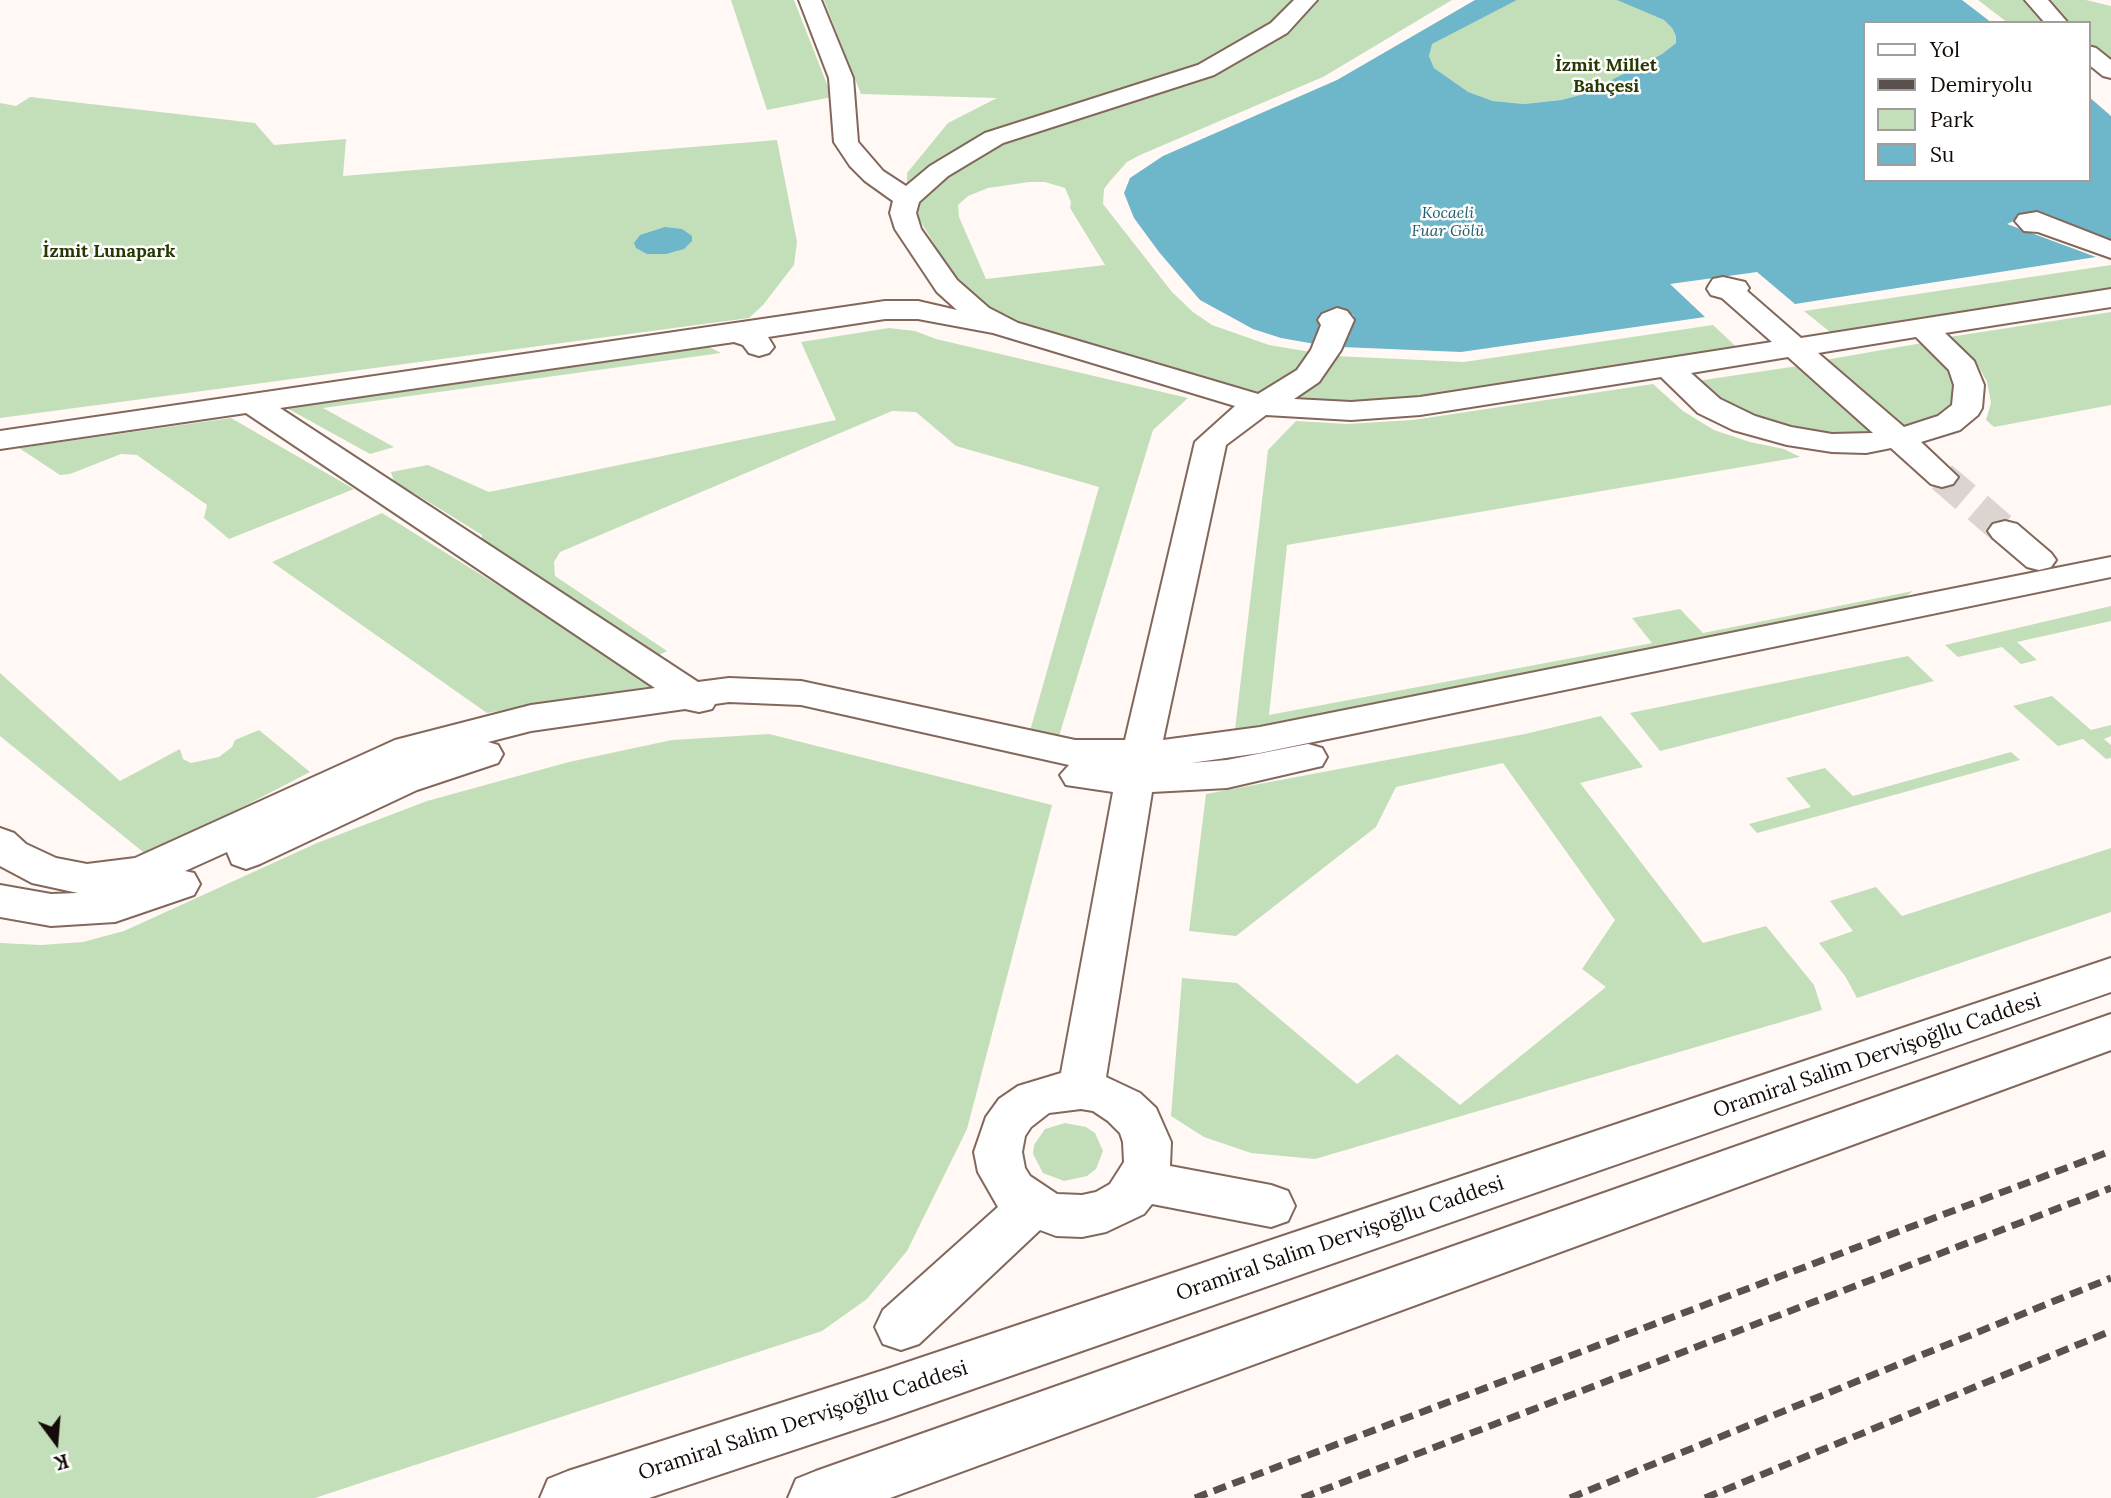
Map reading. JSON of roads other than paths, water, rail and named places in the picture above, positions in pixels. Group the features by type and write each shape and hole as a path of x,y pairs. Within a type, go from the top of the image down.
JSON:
{"street":[{"path":"810,0 841,78 846,142 874,176 907,199"},
{"path":"2036,0 2055,21"},
{"path":"1008,329 979,314 947,286 908,229 903,212 907,199 939,171 994,138 1206,70 1279,28 1302,3"},
{"path":"2090,55 2111,71"},
{"path":"2040,225 2111,250"},
{"path":"1732,292 1942,477"},
{"path":"0,440 251,403 747,340 885,310 918,310 1008,329 1263,405 1351,411 1420,406 2111,298"},
{"path":"1081,1090 1138,766 1211,442 1247,412 1263,405 1308,376 1321,360 1336,323"},
{"path":"1668,367 1709,406 1744,423 1787,436 1832,443 1866,444 1928,431 1949,423 1967,408 1969,385 1963,367 1922,327"},
{"path":"251,403 703,703"},
{"path":"2005,531 2039,560"},
{"path":"1897,611 2039,560 2111,554"},
{"path":"1138,766 1167,753 1260,740 2111,567"},
{"path":"0,843 12,855 47,872 87,879 140,873 409,749 531,718 703,703 800,717 1033,771 1138,766 1227,774 2111,586"},
{"path":"0,901 51,910 115,906 191,879 403,780 487,753 703,703"},
{"name":"Oramiral Salim Dervişoğllu Caddesi","path":"568,1498 898,1391 2111,975"},
{"path":"816,1498 2111,1032"},
{"path":"1081,1090 1104,1096 1124,1107 1139,1122 1147,1142 1148,1162 1141,1181 1127,1199 1106,1211 1082,1216 1056,1215 1033,1206 1013,1191 1002,1172 998,1152 1003,1131 1015,1113 1034,1100 1056,1091 1081,1090"},
{"path":"1141,1181 1271,1206"},
{"path":"901,1327 1033,1206"}],"water":[{"name":"Kocaeli Fuar Gölü","path":"1475,0 1517,0 1432,44 1429,56 1434,68 1468,92 1493,101 1524,104 1561,100 1584,94 1662,54 1676,43 1672,28 1664,20 1617,0 1962,0 1989,21 1862,21 1862,182 2090,182 2090,98 2111,116 2111,242 2034,212 2007,224 2096,257 1795,304 1757,272 1670,284 1705,317 1461,352 1342,347 1354,315 1327,311 1315,344 1281,338 1253,329 1200,300 1134,218 1124,193 1130,178 1163,156 1337,80"},
{"path":"665,227 682,229 692,236 692,241 684,249 666,254 647,254 636,248 634,243 640,235"}],"tunnel":[{"path":"1942,477 2005,531"}],"railway":[{"path":"1195,1498 2111,1151"},
{"path":"1302,1498 2111,1188"},
{"path":"1570,1498 2111,1278"},
{"path":"1705,1498 2111,1331"}],"district":[{"name":"İzmit Millet Bahçesi","path":"1606,76"},
{"name":"İzmit Lunapark","path":"109,252"}]}
